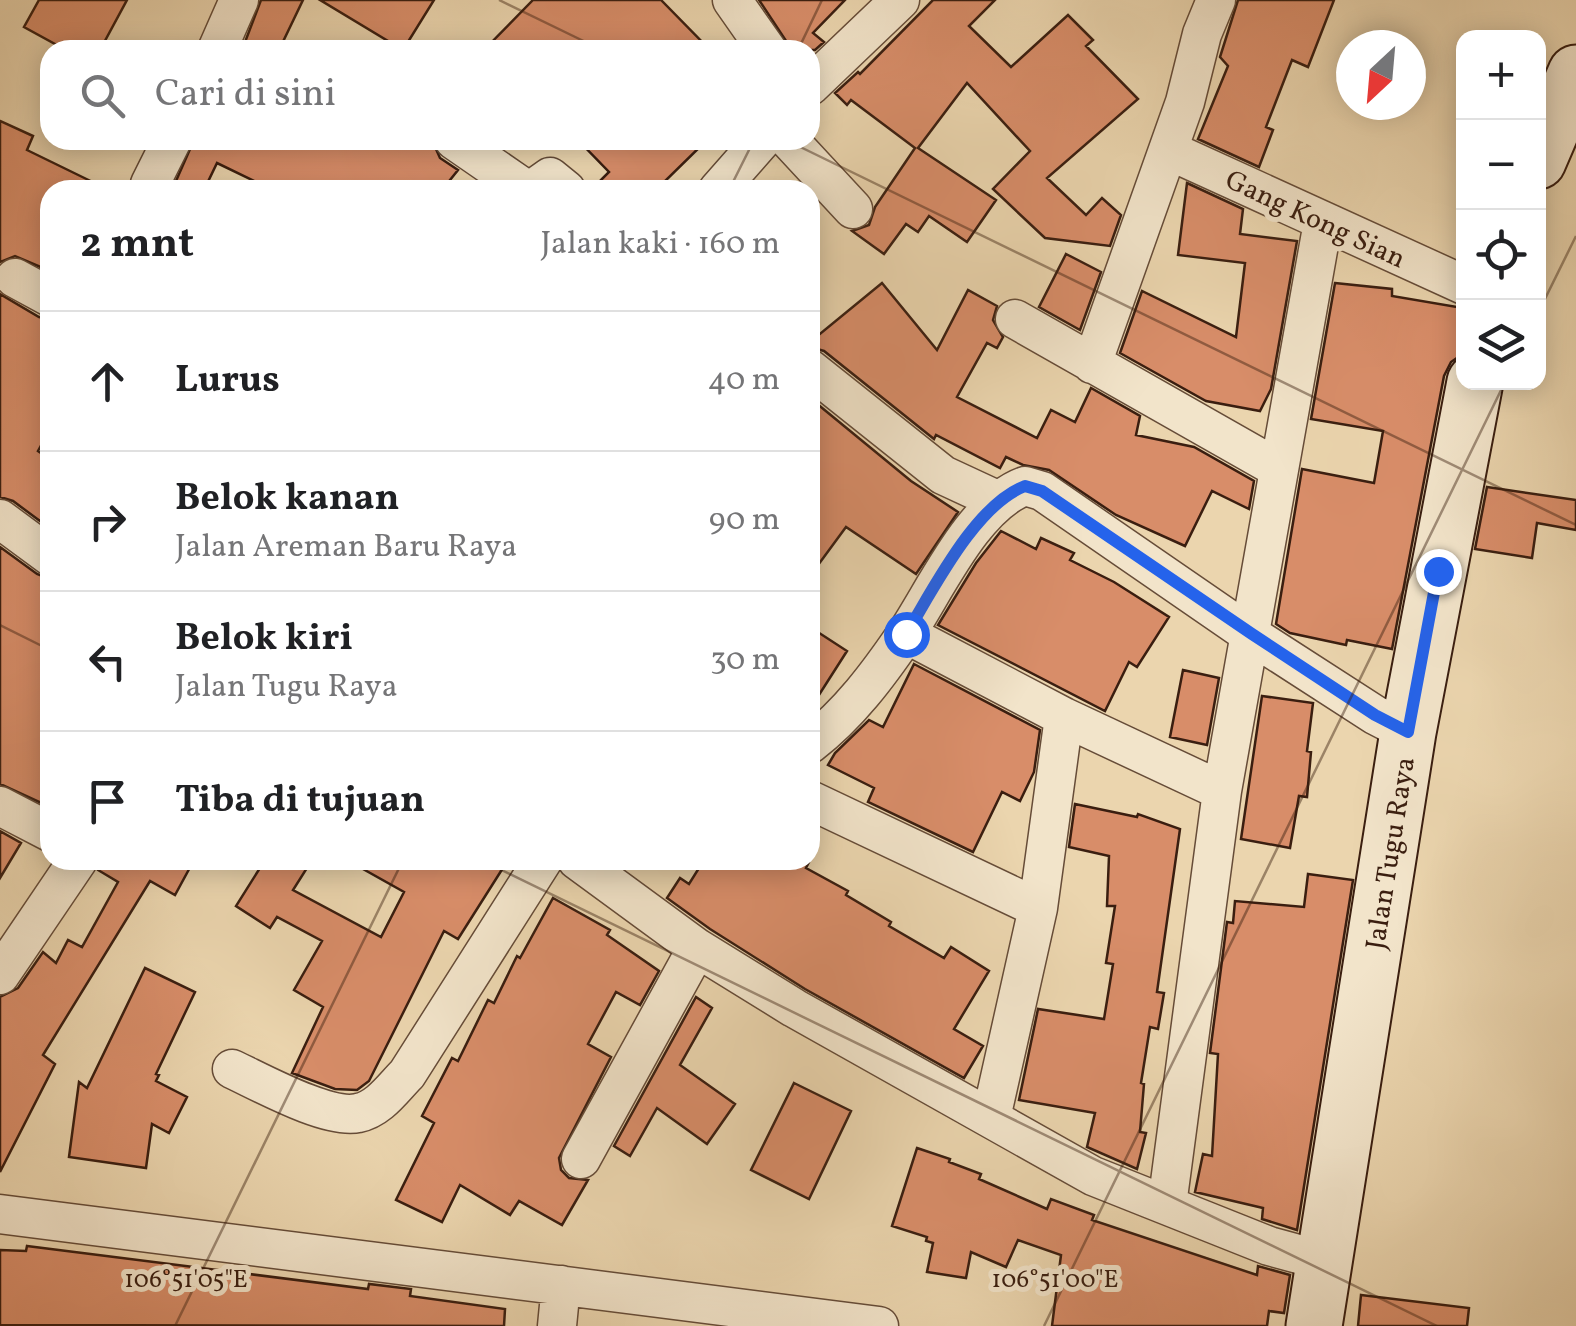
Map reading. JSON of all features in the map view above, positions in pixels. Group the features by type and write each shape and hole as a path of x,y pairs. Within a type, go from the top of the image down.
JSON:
{"street":[{"path":"221,40 239,0"},
{"path":"732,0 760,40"},
{"path":"820,76 900,0"},
{"path":"1092,364 1185,102 1202,34 1216,0"},
{"path":"1546,142 1576,74"},
{"path":"152,180 167,150"},
{"path":"468,150 512,180"},
{"path":"727,180 753,150"},
{"path":"798,150 853,210"},
{"name":"Gang Kong Sian","path":"1168,150 1456,281"},
{"path":"1168,1204 1222,791 1323,222"},
{"path":"15,278 40,292"},
{"path":"1015,319 1279,468"},
{"path":"820,377 943,475 1006,496"},
{"name":"Jalan Tugu Raya","path":"1314,1326 1408,732 1473,390"},
{"path":"820,736 836,724 906,634 958,548 1006,496 1025,486 1042,491 1375,715 1408,732"},
{"path":"0,518 40,548"},
{"path":"906,634 1064,716 1222,791"},
{"path":"991,1118 1038,908 1064,716"},
{"path":"820,805 1038,908"},
{"path":"0,806 40,827"},
{"path":"0,974 71,870"},
{"path":"232,1069 330,1111 357,1114 381,1101 406,1074 537,870"},
{"path":"592,870 697,948 907,1074 1093,1176 1269,1246 1324,1261"},
{"path":"581,1160 697,948"},
{"path":"0,1214 879,1326"},
{"path":"557,1326 560,1285"}],"building":[{"path":"39,0 127,0 105,40 48,40 24,27"},
{"path":"261,0 303,0 284,40 246,40"},
{"path":"320,0 434,0 409,40 386,40"},
{"path":"533,0 661,0 700,40 494,40"},
{"path":"759,0 845,0 813,33 824,42 820,46 820,40 785,40"},
{"path":"933,0 995,0 969,26 1011,67 1068,15 1093,40 1086,46 1138,99 1047,178 1086,215 1102,198 1121,215 1110,246 1045,238 993,189 1030,151 967,83 918,148 996,200 967,242 929,216 918,232 906,224 884,254 852,231 869,225 875,207 915,148 851,100 847,105 835,93 860,74"},
{"path":"1238,0 1334,0 1308,67 1292,60 1266,127 1273,130 1259,167 1198,139 1228,66 1220,57"},
{"path":"0,121 33,136 27,150 88,180 40,180 40,267 15,256 0,262"},
{"path":"190,150 436,150 440,158 458,170 450,180 252,180 217,163 209,180 176,180"},
{"path":"588,150 697,150 666,180 601,180 609,172"},
{"path":"1187,183 1243,209 1240,234 1297,241 1271,389 1260,411 1206,401 1120,353 1142,291 1236,337 1245,263 1178,255"},
{"path":"1066,254 1101,272 1080,330 1039,307"},
{"path":"882,283 937,350 968,290 997,306 993,320 1003,337 997,348 987,343 957,397 1037,438 1051,410 1075,422 1091,388 1140,416 1136,435 1194,447 1254,481 1249,509 1212,491 1185,546 1116,515 1049,470 1006,457 1000,468 936,435 934,439 820,350 820,334"},
{"path":"1335,283 1392,289 1392,296 1456,307 1456,359 1444,376 1392,649 1347,640 1346,645 1290,633 1276,624 1302,469 1374,483 1383,431 1311,419"},
{"path":"0,294 40,317 40,521 13,501 0,497"},
{"path":"820,406 911,481 958,512 916,574 846,527 820,562"},
{"path":"1487,487 1576,500 1576,530 1537,523 1532,558 1475,549"},
{"path":"1001,531 1036,549 1041,538 1074,553 1070,560 1169,617 1137,667 1129,662 1105,711 938,625"},
{"path":"0,547 40,575 40,802 0,784"},
{"path":"820,633 847,651 820,693"},
{"path":"914,664 1040,730 1034,772 1020,801 1002,792 973,852 868,802 874,788 828,765 869,720 883,727"},
{"path":"1183,670 1219,678 1207,745 1170,737"},
{"path":"1262,696 1313,703 1307,797 1299,796 1290,848 1241,839"},
{"path":"1075,804 1137,817 1138,814 1180,829 1157,992 1164,993 1158,1029 1150,1027 1141,1083 1144,1084 1140,1132 1146,1133 1137,1169 1087,1147 1095,1113 1019,1100 1038,1009 1104,1019 1113,964 1106,963 1115,906 1107,906 1109,856 1069,847"},
{"path":"0,831 21,843 0,878"},
{"path":"98,870 189,870 175,895 150,881 43,1055 55,1064 0,1172 0,997 18,988 43,952 56,963 68,940 82,947 118,882"},
{"path":"259,870 306,870 293,890 381,937 404,892 365,870 502,870 458,939 444,931 369,1081 357,1090 335,1089 292,1073 323,1007 294,990 322,941 277,917 270,928 236,906"},
{"path":"698,870 810,870 848,891 846,895 891,922 889,926 944,958 951,947 989,971 954,1029 983,1046 964,1078 805,989 667,898 680,878 689,884"},
{"path":"1308,874 1353,880 1297,1230 1262,1219 1263,1208 1195,1192 1203,1154 1212,1156 1218,1054 1210,1053 1227,922 1233,923 1235,901 1304,907"},
{"path":"553,898 610,930 607,935 659,971 640,1005 616,992 588,1044 611,1057 559,1158 561,1170 569,1178 588,1180 562,1225 519,1201 510,1215 460,1185 442,1222 396,1200 434,1123 422,1116 452,1058 458,1061 488,1000 494,1003"},
{"path":"145,968 195,992 156,1074 156,1081 187,1097 169,1133 152,1124 146,1168 69,1157 79,1082 87,1088"},
{"path":"696,997 712,1008 680,1065 735,1104 707,1144 657,1108 630,1156 614,1146"},
{"path":"794,1083 851,1111 809,1199 751,1170"},
{"path":"917,1148 950,1159 949,1162 981,1174 979,1179 1047,1209 1051,1199 1094,1215 1092,1220 1257,1275 1258,1266 1290,1275 1284,1313 1269,1311 1267,1326 1052,1326 1061,1255 1018,1240 1006,1267 971,1252 966,1278 927,1272 933,1243 926,1241 927,1237 892,1226"},
{"path":"27,1246 368,1289 369,1284 411,1289 410,1296 505,1309 504,1326 0,1325 0,1250 26,1251"},
{"path":"1361,1295 1469,1308 1467,1326 1358,1326"}],"route":[{"path":"906,634 958,548 999,502 1012,490 1025,486 1042,491 1375,715 1408,732 1438,571"}]}
